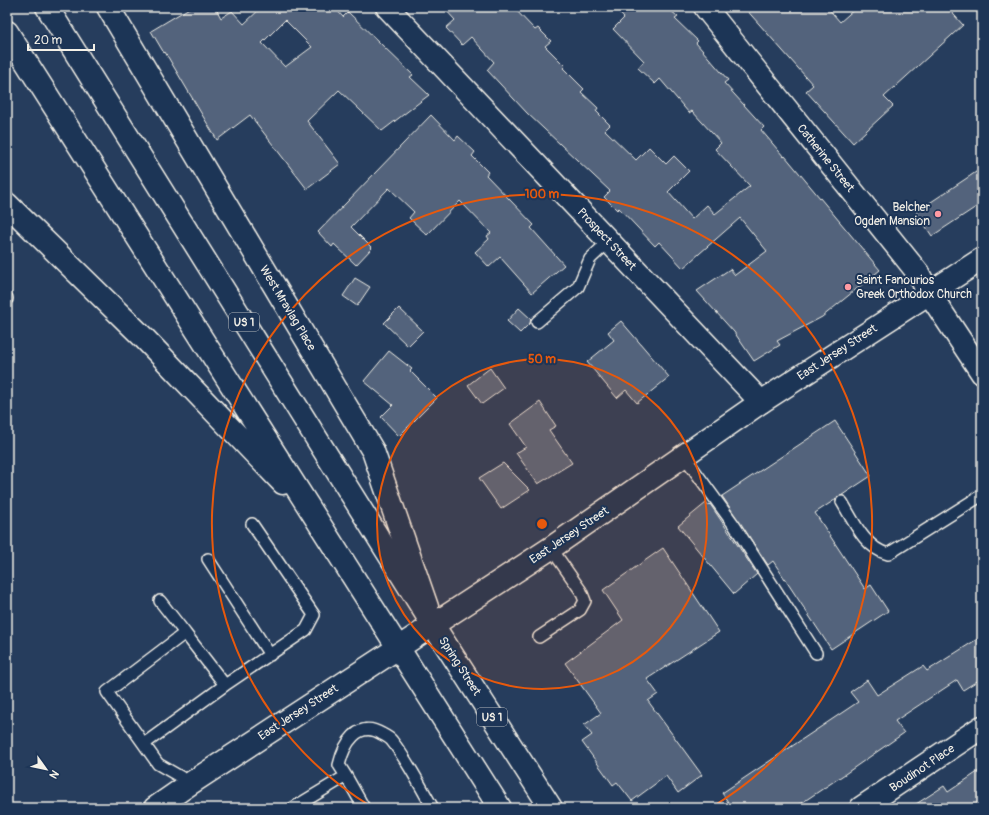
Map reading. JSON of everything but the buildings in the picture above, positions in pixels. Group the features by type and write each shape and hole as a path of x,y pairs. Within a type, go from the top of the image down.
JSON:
{"main road":[{"name":"West Mravlag Place","path":"108,7 373,451 433,625"},
{"name":"Prospect Street","path":"387,7 761,402"},
{"name":"Catherine Street","path":"705,7 918,273 982,373"},
{"name":"US 1","path":"50,13 433,625"},
{"path":"11,37 500,808"},
{"path":"7,204 145,339 317,519"},
{"name":"East Jersey Street","path":"155,808 551,548 761,402 982,259"},
{"name":"Spring Street","path":"433,625 551,808"},
{"name":"Boudinot Place","path":"861,808 982,727"}],"lane":[{"path":"537,322 578,287 590,259 609,241"},
{"path":"684,456 734,525 816,653"},
{"path":"842,502 866,541 880,552 888,554 982,495"},
{"path":"144,744 306,630 314,614 252,524"},
{"path":"539,637 580,610 585,601 581,591 551,548"},
{"path":"208,559 270,654"},
{"path":"160,601 225,686"},
{"path":"185,633 107,692 158,764 191,783"},
{"path":"364,808 339,765 342,754 352,736 364,729 374,729 392,740 433,808"},
{"path":"293,808 346,776"}],"place":[{"name":"Belcher Ogden Mansion","path":"938,214"},
{"name":"Saint Fanourios Greek Orthodox Church","path":"848,287"}]}
